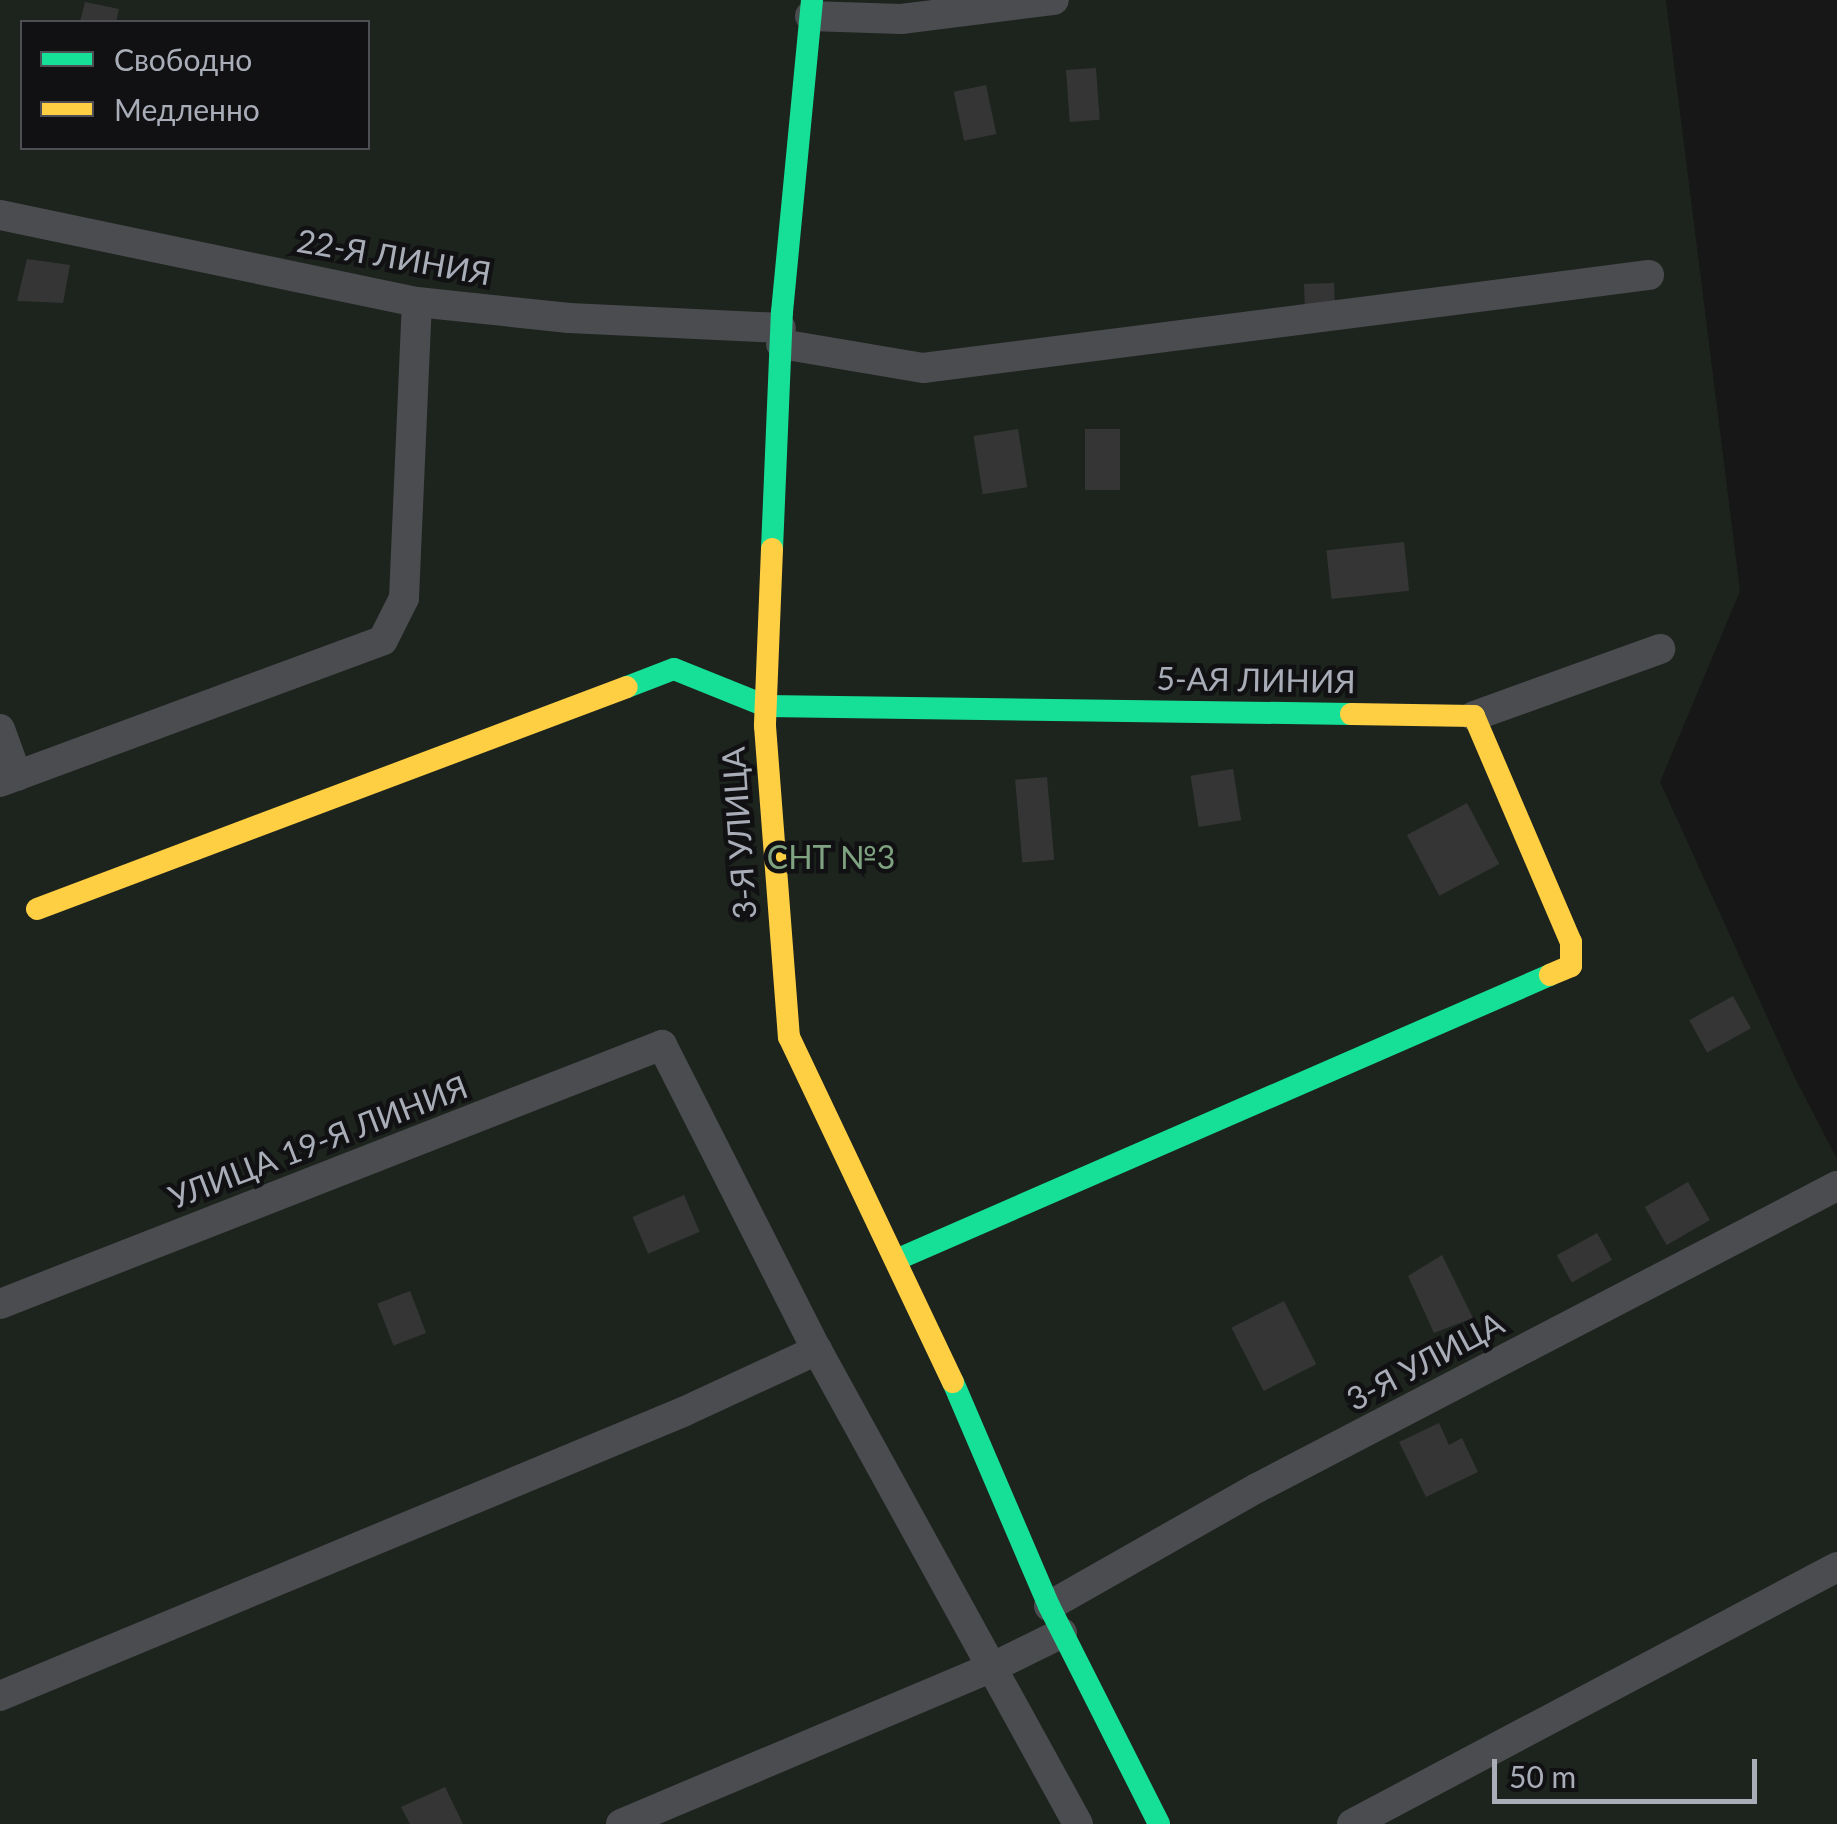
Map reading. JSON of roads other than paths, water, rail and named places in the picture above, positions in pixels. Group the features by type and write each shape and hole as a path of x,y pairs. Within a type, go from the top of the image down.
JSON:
{"street":[{"path":"811,8 901,18 1054,0"},
{"name":"3-Я УЛИЦА","path":"811,8 781,336 766,706 790,1037 898,1259 1056,1620 1160,1824"},
{"name":"22-Я ЛИНИЯ","path":"0,215 417,302 781,336 922,368 1650,276"},
{"path":"0,729 8,779 383,640 404,598 417,302"},
{"path":"898,1259 1571,966 1570,942 1560,906 1474,716 1660,649"},
{"path":"37,909 674,669 766,706"},
{"name":"5-АЯ ЛИНИЯ","path":"766,706 1474,716"},
{"name":"УЛИЦА 19-Я ЛИНИЯ","path":"0,1304 662,1045 817,1350"},
{"name":"3-Я УЛИЦА","path":"1056,1620 1256,1488 1837,1186"},
{"path":"0,1696 683,1412 817,1350 1078,1824"},
{"path":"1352,1824 1837,1567"},
{"path":"621,1824 993,1667 1056,1620"}],"park label":[{"name":"СНТ №3","path":"831,857"}]}
